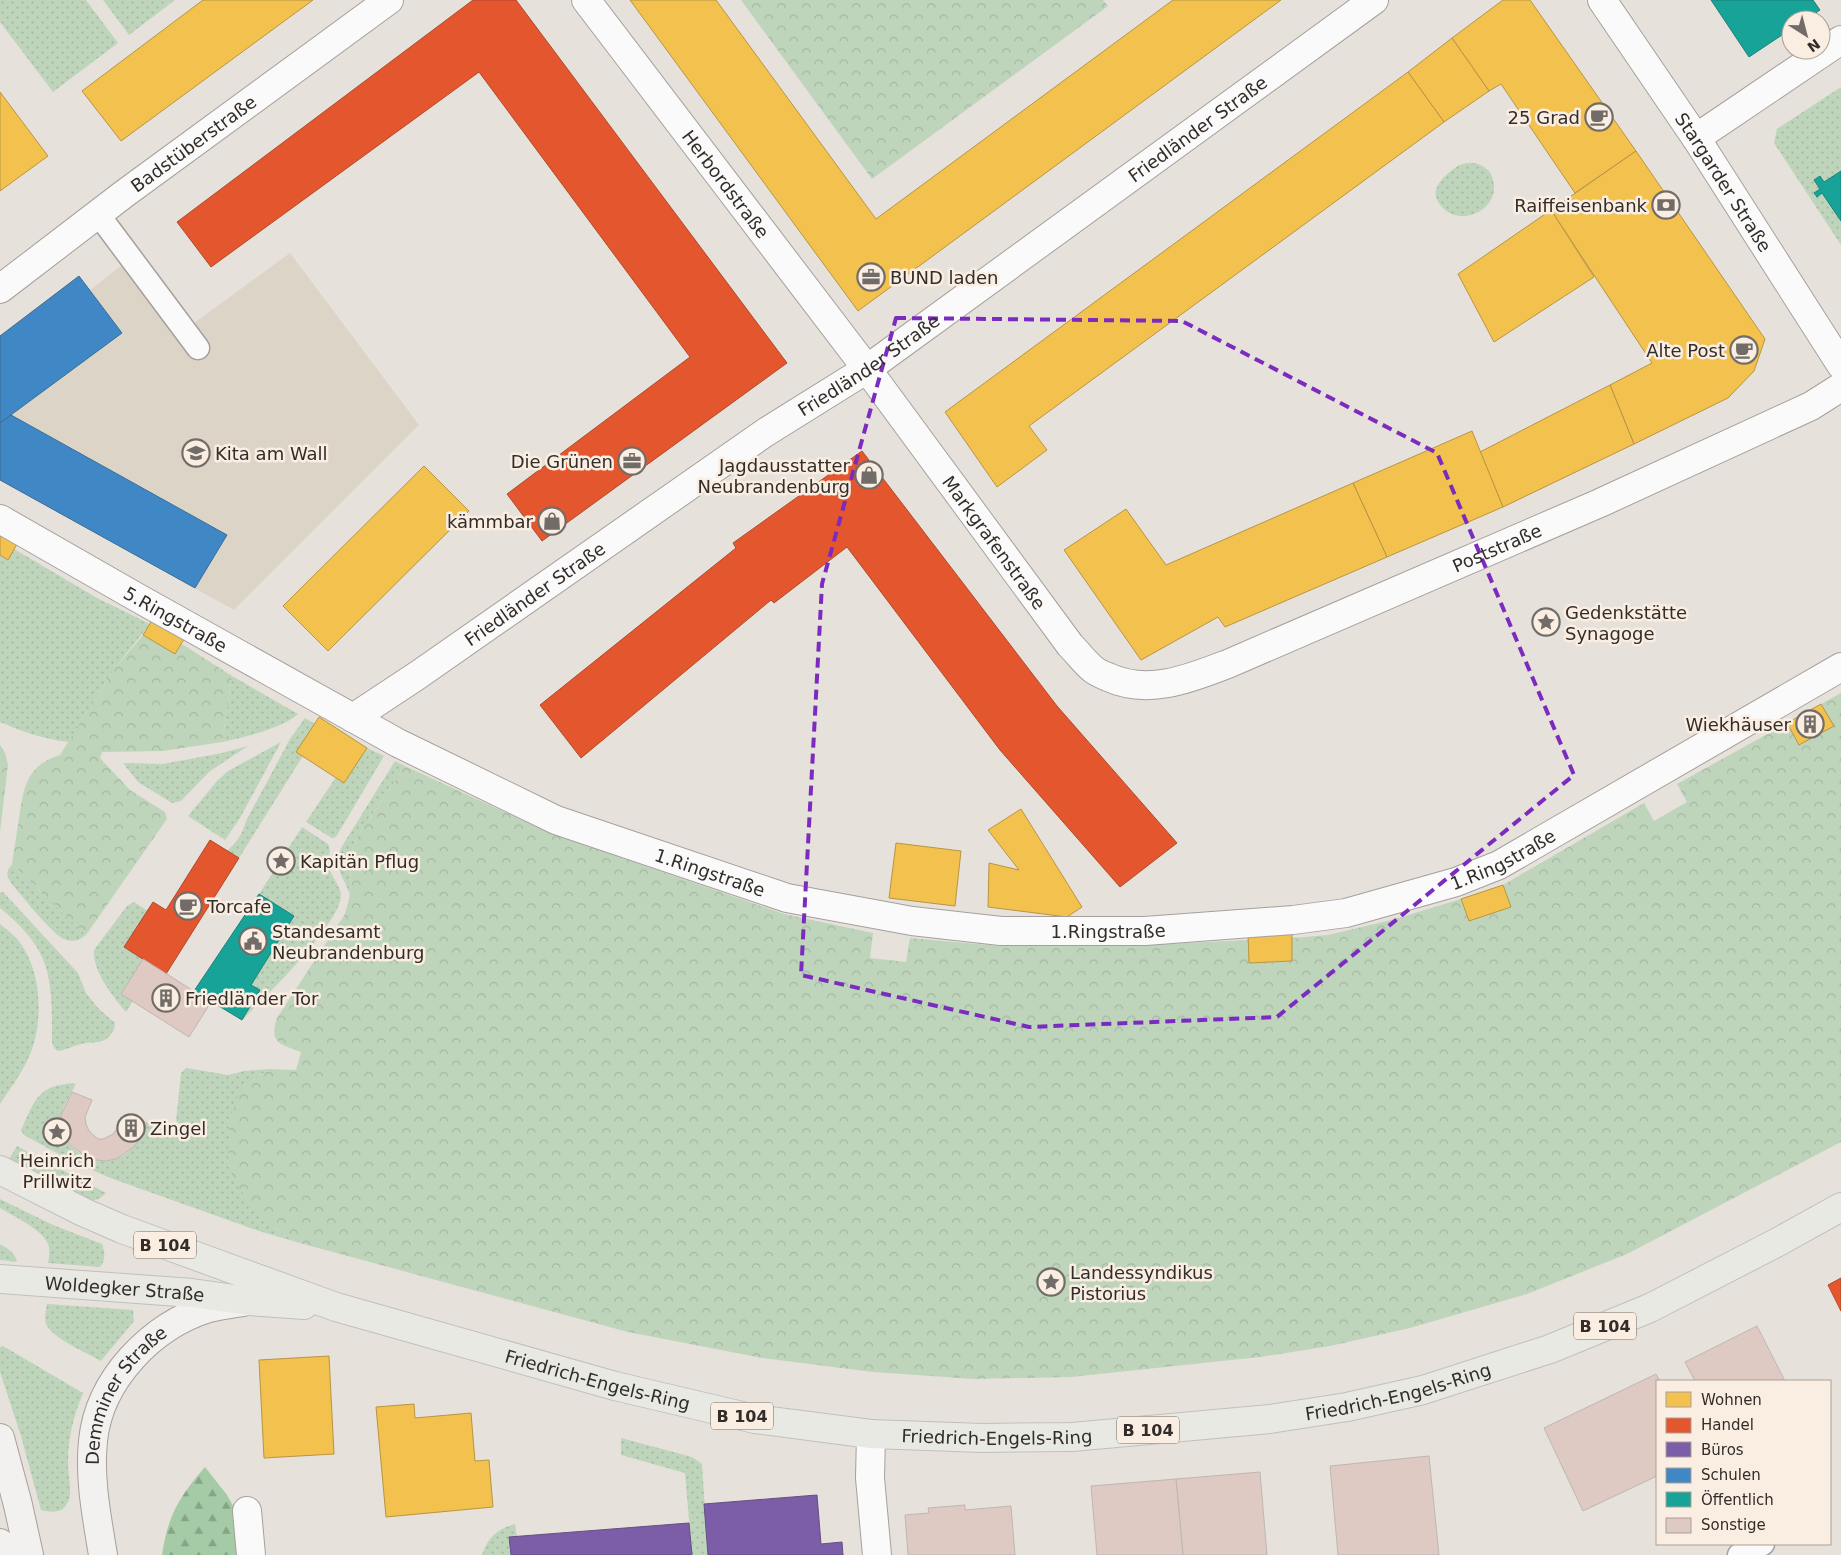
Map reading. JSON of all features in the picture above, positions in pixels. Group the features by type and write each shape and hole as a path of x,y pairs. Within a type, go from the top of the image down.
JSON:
{"main road":[{"name":"Friedrich-Engels-Ring","path":"0,1170 83,1212 122,1229 336,1307 616,1386 755,1420 871,1434 982,1438 1072,1437 1270,1419 1347,1408 1423,1390 1550,1349 1650,1308 1841,1207"},
{"name":"Woldegker Straße","path":"0,1279 192,1293 250,1301"},
{"name":"Friedrich-Engels-Ring","path":"250,1301 336,1307"},
{"name":"Demminer Straße","path":"103,1555 93,1491 92,1467 93,1442 97,1418 106,1394 122,1369 139,1351 159,1334 182,1319 210,1308 250,1301"},
{"path":"0,1438 29,1555"},
{"path":"0,1543 6,1555"}],"street":[{"name":"Badstüberstraße","path":"0,289 98,214 389,0"},
{"name":"Herbordstraße","path":"586,0 867,369"},
{"name":"Friedländer Straße","path":"353,718 418,675 766,432 867,369 1374,0"},
{"name":"Stargarder Straße","path":"1602,0 1696,138 1841,366"},
{"path":"1696,138 1841,40"},
{"name":"Markgrafenstraße","path":"867,369 1070,645 1094,671 1119,682 1144,686"},
{"name":"Poststraße","path":"1144,686 1169,684 1195,677 1230,663 1600,503 1810,406 1841,387"},
{"name":"5.Ringstraße","path":"0,519 353,718"},
{"name":"1.Ringstraße","path":"353,718 398,743 556,820 787,898 912,921 1001,931 1146,931 1293,920 1346,913 1456,882 1491,869 1670,768 1841,667"},
{"path":"871,1434 870,1478 877,1555"},
{"path":"247,1511 251,1555"}],"lane":[{"path":"98,214 198,348"},
{"path":"1739,1555 1761,1545"}],"highlighted area":[{"path":"896,318 1182,321 1437,453 1574,775 1277,1017 1029,1027 801,975 822,584"}],"shaded area":[{"name":"Kita am Wall","path":"290,253 419,425 234,610 0,480 0,336 79,276 90,290 122,265 175,337"}],"green space":[{"path":"0,0 86,0 118,43 53,92 0,22"},
{"path":"103,0 175,0 129,35"},
{"path":"741,0 1103,0 1108,6 872,179"},
{"path":"1841,87 1841,171 1824,182 1820,176 1814,180 1820,189 1814,193 1816,197 1822,193 1841,221 1841,245 1774,143 1777,129"},
{"path":"1475,163 1487,169 1491,174 1494,190 1491,199 1486,206 1470,215 1460,216 1451,214 1443,208 1436,198 1436,188 1446,175 1459,165"},
{"path":"14,549 97,598 150,624 115,668 69,742 34,735 0,722 0,555 8,560"},
{"path":"143,635 175,654 182,644 232,676 222,742 163,751 102,752 100,758 130,790 165,812 167,819 86,935 12,864 23,797 25,787 33,772 40,765 60,755 115,668"},
{"path":"232,676 298,714 273,728 222,742"},
{"path":"1841,693 1841,1142 1627,1254 1527,1294 1410,1328 1330,1346 1260,1357 1071,1377 974,1379 873,1372 762,1358 628,1332 296,1242 275,1228 246,1198 233,1178 228,1161 230,1117 238,1096 251,1082 269,1069 296,1070 301,1052 287,1047 275,1038 277,1018 345,914 350,895 351,854 357,837 405,766 550,833 784,914 873,933 870,958 906,962 910,938 1000,946 1144,945 1249,940 1250,963 1292,961 1292,938 1328,935 1395,919 1461,899 1469,921 1511,907 1503,885 1644,803 1654,821 1687,802 1677,784 1787,723 1799,745 1833,726 1821,704"},
{"path":"305,718 315,724 303,756 239,858 227,851 239,837 290,739"},
{"path":"281,742 240,818 225,840 188,816 217,781 228,771"},
{"path":"0,745 5,753 8,765 0,832"},
{"path":"248,746 210,771 181,801 172,803 138,782 123,763 163,764"},
{"path":"367,748 384,756 336,837 332,838 306,822 336,777 344,783"},
{"path":"395,761 405,766 357,837 351,854 350,895 338,867 341,848"},
{"path":"302,827 328,844 330,850 330,870 341,895 338,907 329,923 300,960 242,1020 260,990 251,985 294,917 259,894"},
{"path":"12,864 86,935 79,940 70,941 52,930 11,883 7,873"},
{"path":"3,892 78,973 86,993 98,1008 115,1023 115,1028 105,1040 81,1044 58,1051 54,1048 52,1042 50,983 46,967 40,952 30,938 0,908 0,893"},
{"path":"134,902 148,911 141,977 132,1002 126,1012 100,974 94,958 94,950 127,906"},
{"path":"0,924 19,942 30,961 38,989 39,1005 36,1035 32,1049 21,1072 0,1104"},
{"path":"186,1068 228,1075 244,1071 269,1069 251,1082 275,1228 296,1242 259,1231 113,1179 73,1162 24,1135 21,1130 39,1096 52,1087 72,1083 76,1084 62,1112 60,1120 61,1131 69,1145 81,1154 101,1161 121,1157 133,1148 147,1123 160,1132 176,1137 182,1131 181,1126 176,1121 181,1073"},
{"path":"17,1146 106,1193 99,1199 88,1201 8,1161"},
{"path":"0,1199 53,1225 102,1244 104,1256 102,1264 100,1267 48,1263 49,1249 47,1241 28,1224 0,1208"},
{"path":"0,1244 13,1253 17,1262 0,1260"},
{"path":"47,1304 133,1310 134,1321 101,1361 55,1335 46,1324"},
{"path":"3,1346 83,1393 70,1436 68,1464 70,1496 65,1507 58,1511 41,1510 21,1436 0,1372 0,1347"},
{"path":"621,1438 692,1457 702,1464 708,1555 692,1555 685,1473 621,1455"},
{"path":"205,1467 227,1495 236,1511 240,1555 162,1555 171,1517 188,1488"},
{"path":"515,1524 517,1537 509,1538 511,1555 482,1555 490,1539 498,1531"}],"building: Wohnen":[{"path":"203,0 313,0 121,141 82,91"},
{"path":"630,0 716,0 876,219 1173,0 1281,0 858,311"},
{"path":"1503,0 1530,0 1636,151 1575,193 1501,84 1489,91 1452,38"},
{"path":"1452,38 1489,91 1444,122 1408,72"},
{"path":"1408,72 1444,122 1029,426 1047,450 997,487 945,412"},
{"path":"0,92 48,156 0,191"},
{"path":"1636,151 1765,339 1754,371 1728,398 1634,444 1610,385 1652,363 1551,210"},
{"path":"1551,210 1594,277 1494,342 1458,274"},
{"path":"1610,385 1634,444 1503,507 1480,452"},
{"path":"1472,431 1503,507 1387,557 1353,483"},
{"path":"424,466 469,511 328,651 283,606"},
{"path":"1353,483 1387,557 1225,627 1218,617 1141,660 1064,550 1126,509 1166,565"},
{"path":"0,527 20,539 8,560 0,555"},
{"path":"156,614 188,633 175,654 143,635"},
{"name":"Wiekhäuser","path":"1821,704 1834,726 1799,745 1787,723"},
{"path":"319,717 367,748 344,783 296,752"},
{"path":"1021,809 1082,907 1067,917 988,907 989,863 1019,870 988,830"},
{"path":"896,843 961,851 955,906 889,898"},
{"path":"1503,885 1511,907 1469,921 1461,899"},
{"path":"1292,932 1292,961 1249,963 1248,933"},
{"path":"329,1356 334,1454 264,1458 259,1360"},
{"path":"414,1404 415,1418 471,1413 475,1461 489,1460 493,1507 386,1517 376,1407"}],"building: Handel":[{"path":"473,0 516,0 787,363 542,541 507,494 690,357 479,72 211,267 177,222"},
{"path":"862,451 1057,706 1177,843 1120,887 1000,750 847,547 774,603 771,600 581,758 540,705 736,548 733,543"},
{"name":"Torcafe","path":"210,840 239,858 166,974 124,947 153,902 166,910"},
{"path":"1841,1278 1841,1311 1828,1285"}],"building: Büros":[{"path":"817,1495 821,1544 842,1542 843,1555 708,1555 704,1504"},
{"path":"689,1523 692,1555 511,1555 509,1537"}],"building: Schulen":[{"path":"79,276 122,333 0,423 0,336"},
{"path":"11,415 227,535 195,588 0,480 0,423"}],"building: Öffentlich":[{"path":"1711,0 1813,0 1820,10 1781,10 1781,36 1749,57"},
{"path":"1841,171 1841,221 1822,193 1817,197 1814,193 1820,189 1814,180 1820,176 1824,182"},
{"name":"Standesamt Neubrandenburg","path":"259,894 294,916 251,985 260,990 242,1020 194,991"}],"building: Sonstige":[{"name":"Friedländer Tor","path":"143,959 211,1002 189,1037 121,994"},
{"name":"Zingel","path":"72,1092 92,1100 85,1117 86,1124 89,1131 98,1139 103,1139 113,1134 128,1114 147,1123 144,1132 134,1147 116,1159 106,1161 96,1160 84,1155 71,1146 61,1134 60,1125 61,1115"},
{"path":"1757,1326 1784,1380 1694,1380 1685,1362"},
{"path":"1656,1374 1659,1380 1656,1380 1656,1476 1583,1511 1544,1428"},
{"path":"1429,1456 1439,1555 1338,1555 1330,1466"},
{"path":"1260,1472 1267,1555 1183,1555 1176,1479"},
{"path":"1176,1479 1183,1555 1097,1555 1091,1486"},
{"path":"965,1505 965,1510 1011,1506 1015,1555 908,1555 905,1515 929,1513 928,1508"}],"place":[{"name":"25 Grad","path":"1599,117"},
{"name":"Raiffeisenbank","path":"1666,205"},
{"name":"BUND laden","path":"871,277"},
{"name":"Alte Post","path":"1744,350"},
{"name":"Kita am Wall","path":"196,453"},
{"name":"Die Grünen","path":"632,461"},
{"name":"Jagdausstatter Neubrandenburg","path":"869,475"},
{"name":"kämmbar","path":"552,521"},
{"name":"Gedenkstätte Synagoge","path":"1546,622"},
{"name":"Wiekhäuser","path":"1810,724"},
{"name":"Kapitän Pflug","path":"281,861"},
{"name":"Torcafe","path":"188,906"},
{"name":"Standesamt Neubrandenburg","path":"253,941"},
{"name":"Friedländer Tor","path":"166,998"},
{"name":"Zingel","path":"131,1128"},
{"name":"Heinrich Prillwitz","path":"57,1132"},
{"name":"Landessyndikus Pistorius","path":"1051,1282"}]}
